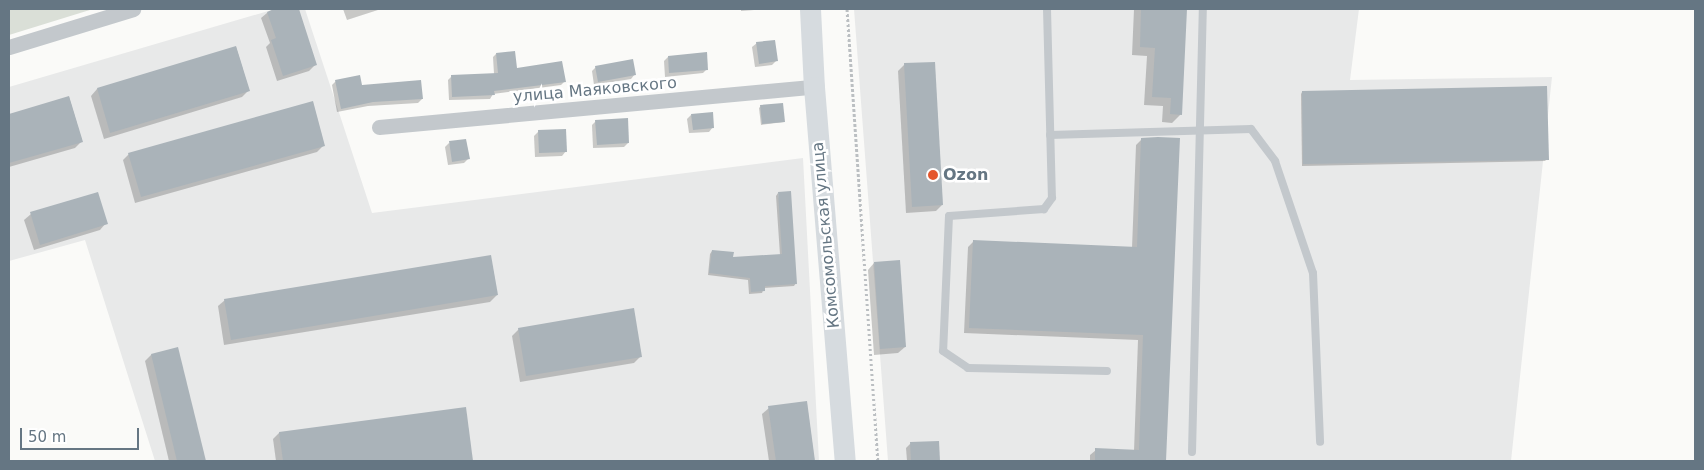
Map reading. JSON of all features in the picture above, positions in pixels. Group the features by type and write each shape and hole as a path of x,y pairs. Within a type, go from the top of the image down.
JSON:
{"street":[{"path":"9,47 133,9"},
{"name":"Комсомольская улица","path":"810,9 814,87 845,461"},
{"name":"улица Маяковского","path":"379,127 814,87"}],"lane":[{"path":"1048,9 1052,198 1044,208 949,216 944,351 968,368 1106,371"},
{"path":"1192,452 1203,9"},
{"path":"1050,135 1250,129 1275,161 1313,273 1320,442"}],"path":[{"path":"847,9 878,461"}],"shaded area":[{"path":"9,9 93,9 9,35"},
{"path":"275,9 305,9 372,213 803,158 819,461 155,461 85,240 9,261 9,87"},
{"path":"854,9 1359,9 1350,80 1552,77 1511,461 888,461"}],"building":[{"path":"274,9 299,9 317,65 283,76 271,40 276,38 267,12"},
{"path":"1141,9 1187,9 1182,115 1170,114 1171,98 1152,97 1155,48 1140,47"},
{"path":"775,40 778,61 759,64 756,42"},
{"path":"236,46 250,91 110,133 97,88"},
{"path":"515,51 517,68 562,61 566,82 494,91 495,95 452,97 451,75 498,73 496,53"},
{"path":"707,52 708,70 669,73 668,56"},
{"path":"633,59 636,75 598,82 595,66"},
{"path":"935,62 943,205 912,207 904,63"},
{"path":"360,75 362,85 421,80 423,99 373,102 341,109 335,80"},
{"path":"1547,86 1549,160 1303,164 1302,91"},
{"path":"69,96 83,142 9,163 9,114"},
{"path":"313,101 325,146 141,197 128,153"},
{"path":"783,103 785,122 762,124 760,105"},
{"path":"713,112 714,128 693,130 691,114"},
{"path":"628,118 629,143 597,145 595,120"},
{"path":"566,129 567,152 539,153 538,130"},
{"path":"1141,138 1180,138 1166,461 1095,461 1095,448 1139,450 1143,335 969,328 973,240 1137,247"},
{"path":"466,139 470,159 452,162 449,141"},
{"path":"791,191 797,284 765,286 765,291 751,292 750,278 709,273 712,250 734,252 733,257 782,254 778,192"},
{"path":"98,192 108,224 40,245 30,212"},
{"path":"491,255 498,295 231,340 224,299"},
{"path":"900,260 906,347 880,349 874,262"},
{"path":"634,308 642,357 526,376 518,328"},
{"path":"178,347 206,461 177,461 151,354"},
{"path":"807,401 815,461 776,461 768,406"},
{"path":"466,407 473,461 283,461 279,432"},
{"path":"939,441 940,461 911,461 910,442"}],"place":[{"name":"Ozon","path":"933,175"}]}
